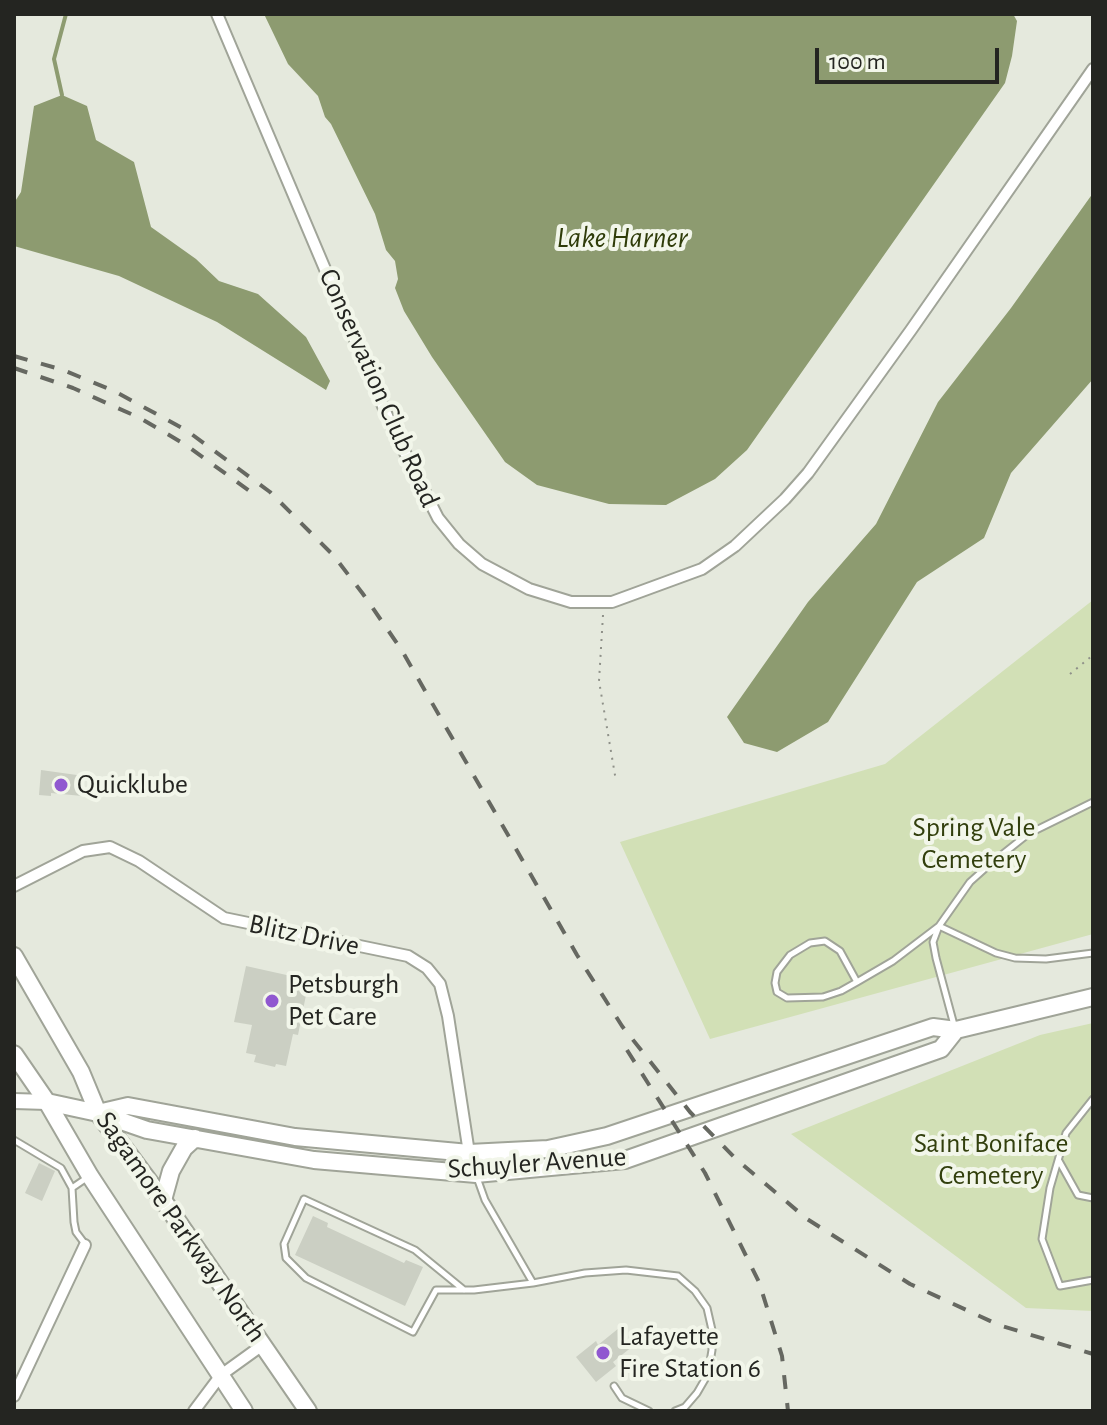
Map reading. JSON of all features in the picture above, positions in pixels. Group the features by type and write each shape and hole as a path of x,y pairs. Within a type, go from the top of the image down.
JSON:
{"main road":[{"name":"Sagamore Parkway North","path":"14,956 81,1072 98,1113 163,1200 308,1411"},
{"name":"Schuyler Avenue","path":"98,1113 128,1106 295,1137 469,1153 548,1149 607,1136 933,1027 956,1030 1093,997"},
{"name":"Schuyler Avenue","path":"14,1101 47,1102 98,1113 147,1130 314,1160 476,1174 625,1160 941,1049 956,1030"},
{"name":"Sagamore Parkway North","path":"14,1054 244,1411"},
{"path":"163,1200 171,1171 184,1148 195,1138"}],"street":[{"name":"Conservation Club Road","path":"217,14 391,425 438,518 459,544 493,571 529,589 571,602 612,602 702,569 735,546 785,499 866,394 1093,69"},
{"name":"Blitz Drive","path":"14,886 83,851 110,847 139,861 224,918 408,956 427,968 440,984 448,1016 469,1153"},
{"path":"14,1396 85,1245"},
{"path":"194,1411 221,1375 264,1344"}],"lane":[{"path":"956,1030 933,942 939,926 970,882 989,865 1028,834 1093,802"},
{"path":"939,926 996,953 1015,958 1046,959 1093,953"},
{"path":"857,982 840,951 825,941 810,943 790,955 777,972 775,983 777,992 795,1000 823,997 857,982 893,961 939,926"},
{"path":"1093,1099 1066,1133 1050,1188 1042,1239 1060,1286 1093,1280"},
{"path":"1085,1109 1093,1111"},
{"path":"14,1140 61,1168 72,1188 76,1232 85,1245"},
{"path":"469,1153 485,1200 533,1283"},
{"path":"1058,1160 1078,1195 1093,1198"},
{"path":"72,1188 90,1176"},
{"path":"464,1290 415,1250 304,1199 284,1244 286,1258 306,1278 413,1332 436,1290 464,1290 533,1283 585,1273 626,1270 678,1276 707,1308 712,1350 708,1374 697,1393 685,1407 675,1411"},
{"path":"614,1386 622,1398 649,1411"}],"path":[{"path":"603,602 599,681 616,781"},
{"path":"1070,674 1093,655"}],"green space":[{"name":"Spring Vale Cemetery","path":"1093,600 1093,934 710,1039 620,842 885,764"},
{"name":"Saint Boniface Cemetery","path":"1093,1023 1093,1311 1026,1308 791,1134 1040,1035"}],"water":[{"name":"Lake Harner","path":"264,14 1013,14 1017,21 1005,83 747,450 715,479 666,505 609,504 537,485 505,462 404,311 395,288 398,279 395,261 386,250 375,214 325,117 318,96 288,64"},
{"path":"62,95 87,106 96,140 134,162 151,227 196,259 219,281 258,294 306,337 330,381 326,390 217,322 119,276 14,246 14,203 21,192 34,106"},
{"path":"1093,193 1093,379 1011,473 984,538 917,582 828,722 777,752 744,743 727,717 808,602 876,524 938,402 1011,308"}],"building":[{"name":"Quicklube","path":"41,770 84,776 82,796 39,795"},
{"name":"Petsburgh Pet Care","path":"246,966 309,980 298,1035 293,1034 286,1066 254,1062 256,1055 246,1053 252,1025 234,1022"},
{"path":"39,1163 55,1171 42,1201 25,1193"},
{"path":"313,1216 328,1223 327,1227 404,1263 406,1260 423,1267 405,1306 295,1255"},
{"name":"Lafayette Fire Station 6","path":"619,1328 633,1346 613,1362 616,1366 596,1382 576,1357"}],"waterway":[{"path":"62,95 54,59 66,14"}],"railway":[{"path":"14,356 63,370 114,391 186,430 270,492 334,556 401,649 577,955 622,1026 690,1112 736,1159 807,1219 910,1284 999,1325 1093,1354"},
{"path":"14,368 73,388 140,418 186,445 255,495"},
{"path":"627,1050 705,1173 759,1282 782,1356 788,1411"}],"place":[{"name":"Quicklube","path":"61,785"},
{"name":"Petsburgh Pet Care","path":"272,1001"},
{"name":"Lafayette Fire Station 6","path":"603,1353"}]}
